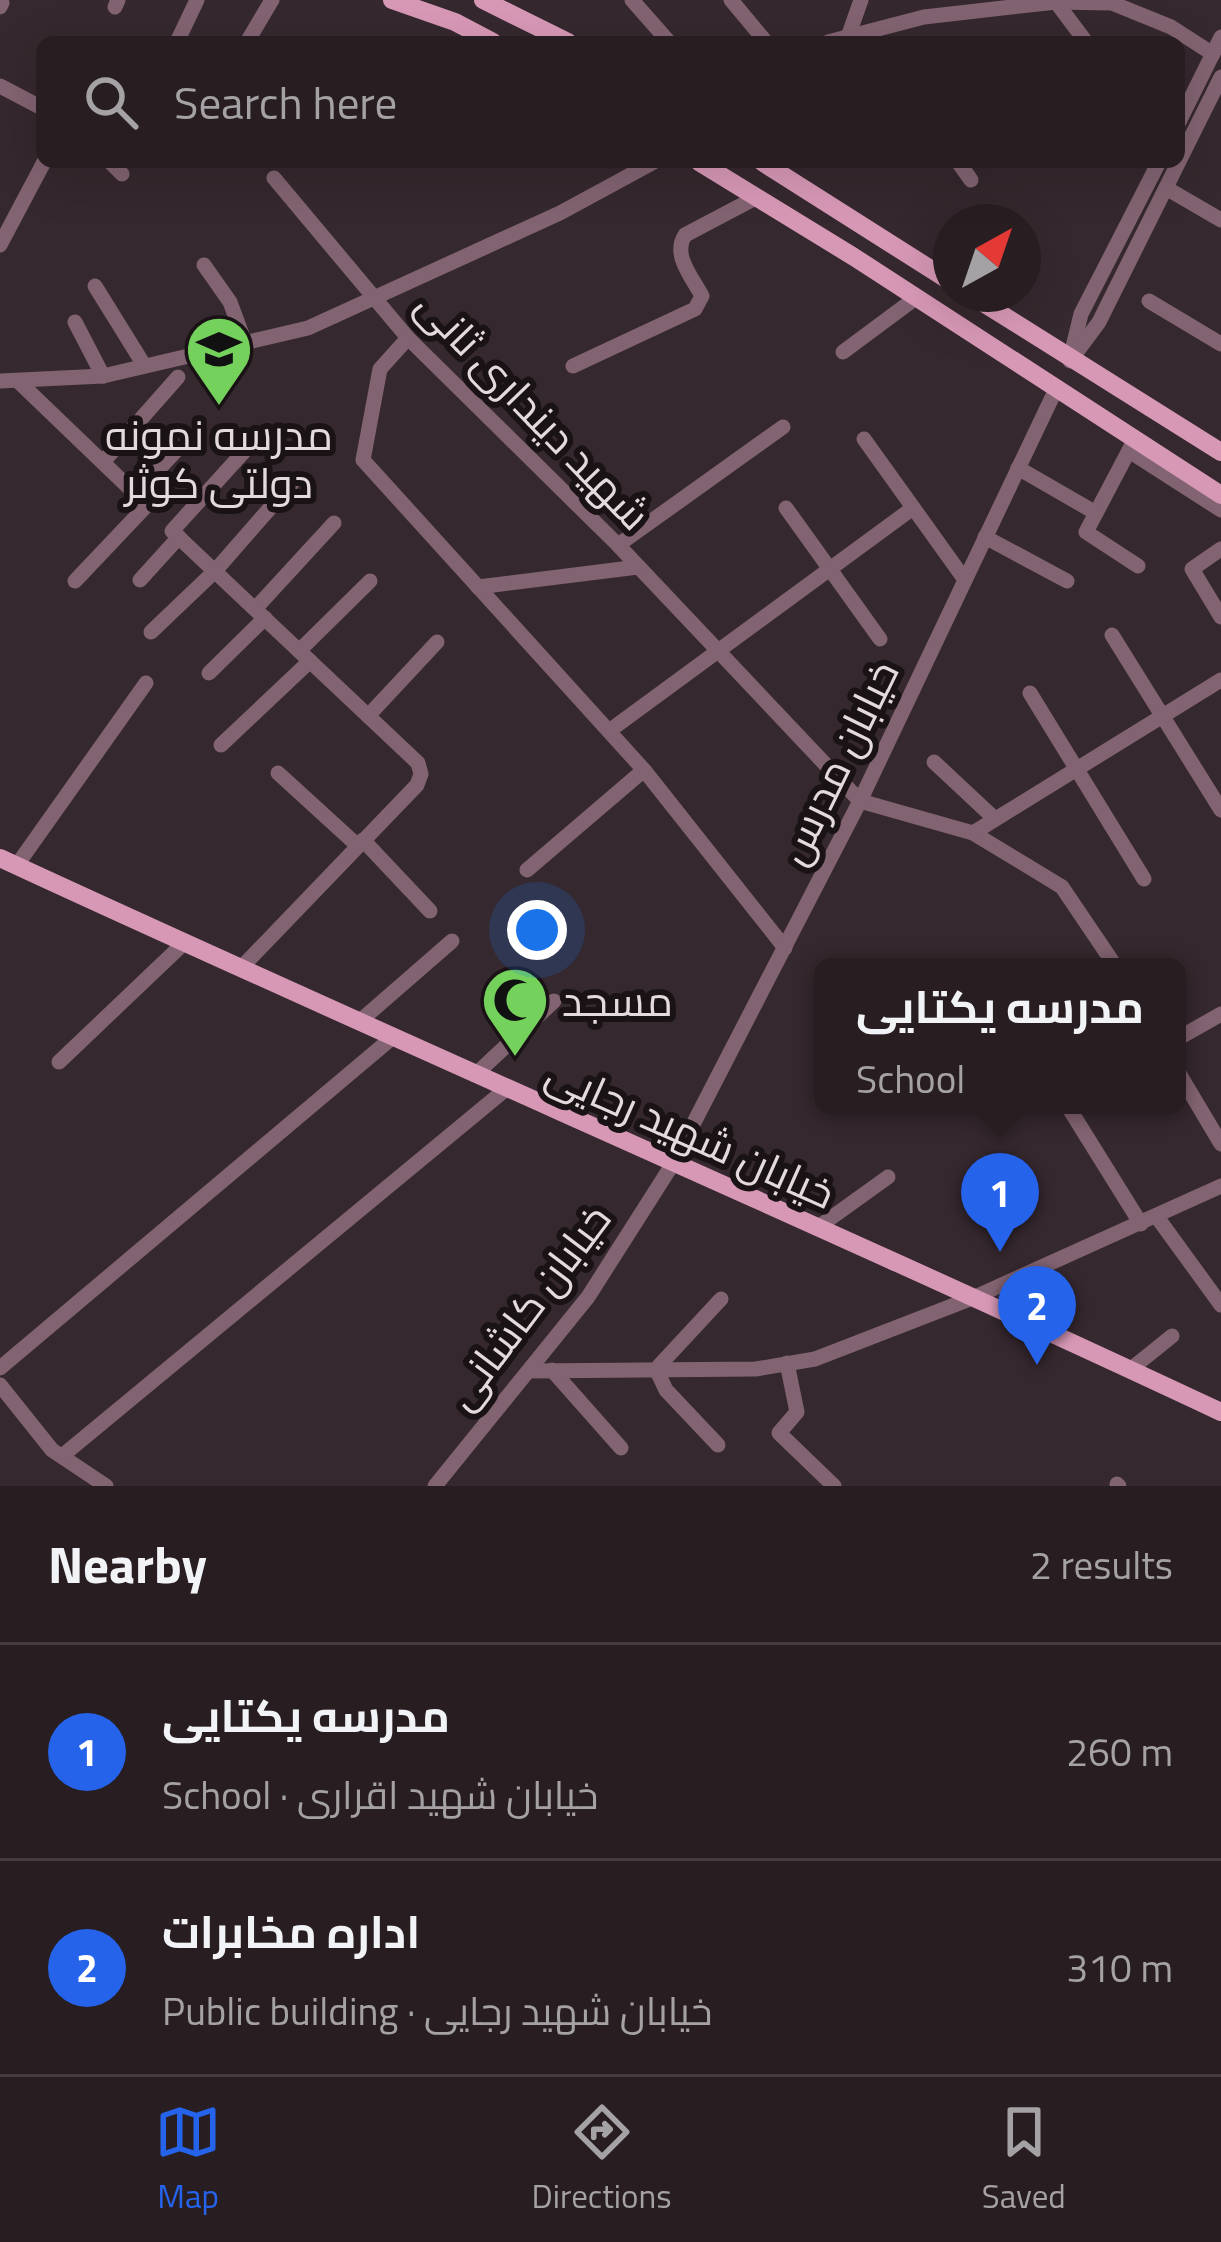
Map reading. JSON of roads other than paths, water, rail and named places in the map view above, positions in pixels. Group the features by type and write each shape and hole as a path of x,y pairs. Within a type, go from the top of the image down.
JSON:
{"main road":[{"path":"392,0 482,36"},
{"path":"483,0 556,36"},
{"path":"709,168 1057,387 1132,445 1221,495"},
{"path":"771,168 933,271"},
{"path":"997,312 1221,452"},
{"path":"1057,387 1070,361"},
{"name":"خیابان شهید رجایی","path":"8,862 1221,1412"}],"street":[{"path":"180,36 197,0"},
{"path":"251,36 272,0"},
{"path":"632,0 663,36"},
{"path":"731,0 761,36"},
{"path":"848,36 861,0"},
{"path":"1056,2 1082,36"},
{"path":"874,36 924,17 994,5 1112,3 1172,27 1213,54"},
{"path":"1185,110 1221,37"},
{"path":"1185,150 1220,80"},
{"path":"0,86 36,105"},
{"path":"0,245 41,168"},
{"path":"274,178 374,295 560,213 643,168"},
{"path":"962,168 971,180"},
{"path":"1070,361 1081,314 1156,168"},
{"path":"1070,361 1099,322 1176,168"},
{"path":"1166,188 1221,220"},
{"path":"573,366 695,309 702,296 678,251 680,242 757,197"},
{"path":"204,266 230,302 246,345"},
{"path":"95,286 144,365"},
{"name":"شهید دینداری ثانی","path":"0,381 103,376 246,345 308,328 374,295 408,338 618,545 860,802"},
{"path":"843,352 916,297"},
{"path":"1149,301 1221,344"},
{"path":"75,322 103,376"},
{"path":"408,338 380,369 363,460 644,770 784,948"},
{"path":"103,463 178,376"},
{"path":"19,382 141,500"},
{"name":"خیابان مدرس","path":"672,1165 860,802 1057,387"},
{"path":"618,545 783,427"},
{"path":"75,580 188,438"},
{"path":"864,439 965,580"},
{"path":"140,580 250,445"},
{"path":"1138,566 1086,534 1132,445 1221,510"},
{"path":"1018,468 1096,513"},
{"path":"151,632 215,571 292,483"},
{"path":"786,508 880,639"},
{"path":"609,731 914,508"},
{"path":"209,673 334,523"},
{"path":"176,534 418,763 421,774 417,785 241,968"},
{"path":"985,538 1067,581"},
{"path":"1221,549 1192,569 1221,617"},
{"path":"478,587 638,567"},
{"path":"221,745 370,580"},
{"path":"1112,635 1221,810"},
{"path":"368,716 437,641"},
{"path":"973,833 1221,680"},
{"path":"8,862 146,683"},
{"path":"1030,693 1144,879"},
{"path":"934,762 995,819"},
{"path":"527,870 644,770"},
{"path":"278,773 361,843 430,911"},
{"path":"860,802 973,833 1062,887 1110,958"},
{"path":"359,1022 452,941"},
{"path":"59,1062 184,943"},
{"path":"475,1075 554,1001"},
{"path":"1186,1034 1221,1014"},
{"path":"0,1368 393,1037"},
{"path":"1186,1085 1221,1144"},
{"path":"62,1456 506,1089"},
{"path":"1073,1114 1149,1221 1221,1305"},
{"name":"خیابان کاشانی","path":"435,1486 588,1297 672,1165"},
{"path":"817,1228 888,1177"},
{"path":"530,1371 756,1369 815,1359 976,1297 1221,1186"},
{"path":"656,1370 722,1299"},
{"path":"1130,1370 1172,1336"},
{"path":"787,1363 797,1412 779,1433 834,1486"},
{"path":"552,1370 621,1448"},
{"path":"656,1370 666,1390 718,1445"},
{"path":"0,1385 62,1456 106,1486"}],"place":[{"name":"مدرسه نمونه دولتی کوثر","path":"219,408"},
{"name":"مسجد","path":"515,1059"},
{"name":"مدرسه یکتایی","path":"1000,1252"},
{"name":"اداره مخابرات","path":"1037,1365"}]}
